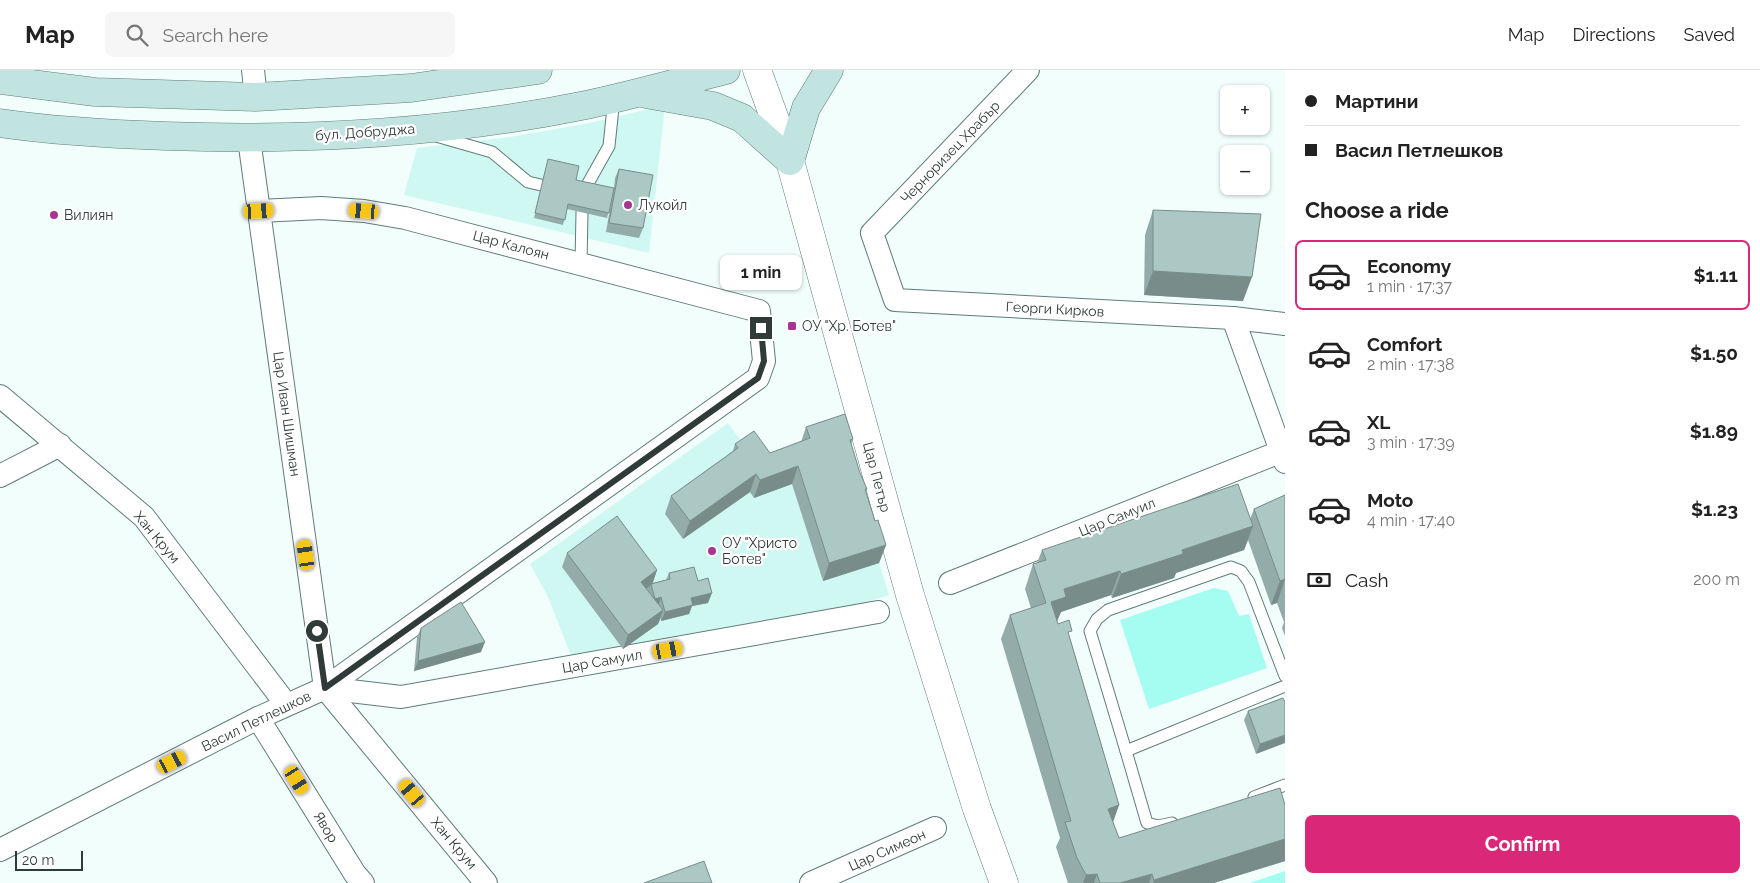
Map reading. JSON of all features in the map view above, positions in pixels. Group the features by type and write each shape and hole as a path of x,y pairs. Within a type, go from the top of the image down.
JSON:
{"main road":[{"path":"0,80 96,92 256,98 410,88 538,70"},
{"name":"бул. Добруджа","path":"0,123 92,133 249,139 415,130 507,118 625,96 726,70"},
{"path":"625,96 713,106 742,118 790,160 806,108 829,70"}],"street":[{"path":"253,70 256,98"},
{"name":"Цар Петър","path":"757,70 790,160 910,595 977,809 1004,883"},
{"name":"Черноризец Храбър","path":"872,233 1028,70"},
{"name":"Цар Иван Шишман","path":"249,139 325,688"},
{"name":"Цар Калоян","path":"259,211 321,208 397,216 759,311"},
{"name":"Георги Кирков","path":"872,233 895,300 1233,318 1285,324"},
{"name":"Васил Петлешков","path":"0,850 286,704 325,688 758,378 764,361 759,311"},
{"path":"1233,318 1284,455"},
{"name":"Хан Крум","path":"0,396 144,517 286,704"},
{"path":"0,476 60,445"},
{"name":"Цар Самуил","path":"950,583 1284,455"},
{"name":"Цар Самуил","path":"325,688 401,697 878,612"},
{"name":"Хан Крум","path":"325,688 486,883"},
{"name":"Явор","path":"258,718 355,874 363,883"},
{"name":"Цар Симеон","path":"811,883 935,828"}],"lane":[{"path":"586,187 610,146 625,96"},
{"path":"415,130 492,152 528,182 541,186"},
{"path":"581,264 582,212"},
{"path":"1185,819 1158,826 1147,823 1090,631 1097,619 1108,610 1231,567 1241,571 1249,582 1285,676"},
{"path":"1126,751 1285,686"},
{"path":"1245,801 1285,785"}],"shaded area":[{"path":"665,105 649,253 404,195 417,148 510,137 590,123"},
{"name":"ОУ \"Христо Ботев\"","path":"728,423 764,471 839,432 889,595 861,604 572,658 548,597 530,564"},
{"path":"1214,588 1228,591 1239,616 1249,614 1267,668 1149,709 1120,620"},
{"path":"1285,871 1285,883 1250,883"}],"building":[{"path":"548,159 579,166 576,180 614,188 609,213 568,204 565,220 535,213"},
{"name":"Лукойл","path":"619,169 653,175 643,228 609,223"},
{"path":"1153,210 1261,214 1252,277 1153,271"},
{"path":"845,414 853,439 850,440 867,489 865,489 875,521 878,520 886,545 829,563 798,466 760,480 756,474 690,521 671,496 738,448 735,444 754,431 770,453 810,438 806,427"},
{"path":"1238,484 1253,526 1182,550 1183,554 1121,574 1120,571 1064,589 1066,597 1051,602 1058,624 1069,620 1072,631 1068,632 1119,805 1108,809 1119,838 1280,788 1285,805 1285,839 1154,880 1152,874 1120,883 1100,883 1097,874 1086,875 1077,858 1065,822 1071,821 1010,615 1046,603 1033,564 1046,560 1042,550"},
{"path":"1285,495 1285,579 1280,581 1254,509"},
{"path":"617,516 657,570 641,582 663,610 628,635 567,553"},
{"path":"694,567 698,581 708,578 712,593 691,598 693,605 665,612 661,597 655,599 651,584 670,579 669,573"},
{"path":"461,602 485,642 418,661 421,628"},
{"path":"1283,698 1285,702 1285,735 1260,744 1248,711"},
{"path":"704,861 712,883 644,883"}],"place":[{"name":"Лукойл","path":"628,205"},
{"name":"Вилиян","path":"54,215"},
{"name":"ОУ \"Хр. Ботев\"","path":"792,326"},
{"name":"ОУ \"Христо Ботев\"","path":"712,551"}],"route":[{"path":"317,631 325,688 758,378 764,361 761,328"}]}
